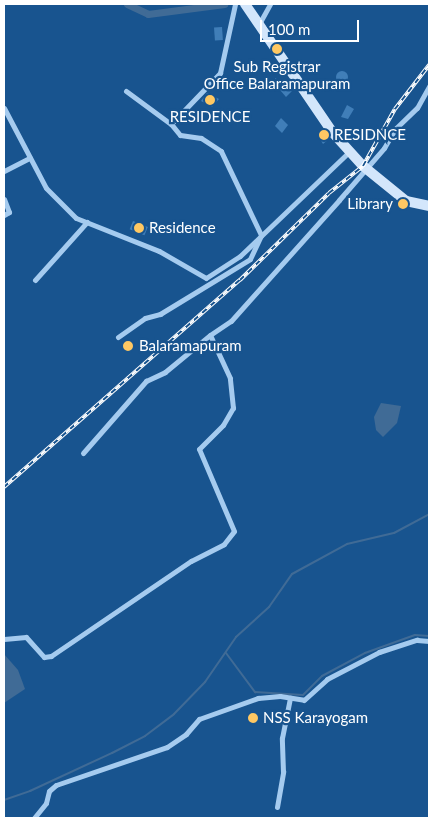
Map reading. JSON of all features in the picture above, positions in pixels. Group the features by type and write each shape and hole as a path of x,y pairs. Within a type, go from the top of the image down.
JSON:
{"main road":[{"path":"245,4 333,133 367,167 406,201 429,206"}],"street":[{"path":"170,124 220,73 235,4"},
{"path":"259,24 270,4"},
{"path":"83,453 146,381 165,372 210,335 231,321 367,167 395,129 417,108 429,86"},
{"path":"126,91 170,124 180,135 200,138 221,151 261,235"},
{"path":"4,108 46,188 76,218 159,251 206,278 240,256 350,151"},
{"path":"4,171 30,158"},
{"path":"4,199 9,212 4,215"},
{"path":"35,280 86,222"},
{"path":"118,337 144,318 160,314 250,259 261,235"},
{"path":"4,639 26,637 44,657 51,656 191,561 224,544 234,532 200,449 223,425 233,408 230,378 210,335"},
{"path":"34,818 46,803 49,791 56,786 167,747 186,734 199,719 258,698 304,700 327,679 378,652 417,640 429,641"},
{"path":"277,807 284,772 282,738 290,698"}],"water":[{"path":"381,403 401,406 397,423 383,437 376,430 374,417"},
{"path":"4,654 18,670 25,689 4,703"}],"building":[{"path":"222,27 223,40 215,41 214,28"},
{"path":"340,71 344,71 348,77 344,83 340,83 336,79 336,75"},
{"path":"275,78 294,89 286,97 275,84"},
{"name":"RESIDENCE","path":"207,93 219,99 212,107 201,101"},
{"path":"347,105 354,109 348,119 341,117"},
{"name":"Residence","path":"281,118 288,125 282,133 275,126"},
{"name":"RESIDNCE","path":"322,129 329,139 323,144 318,136"},
{"name":"Residence","path":"133,221 148,227 144,235 130,229"}],"waterway":[{"path":"127,4 148,14 224,4"},
{"path":"4,800 30,791 112,753 145,736 174,714 205,682 236,637 269,607 292,574 347,544 394,533 429,514"},
{"path":"226,653 255,692 303,695 322,676 365,653 415,635 429,636"}],"railway":[{"path":"4,487 240,280 329,193 363,166 395,109 429,65"}],"place":[{"name":"Sub Registrar Office Balaramapuram","path":"277,49"},
{"name":"RESIDENCE","path":"210,100"},
{"name":"RESIDNCE","path":"324,135"},
{"name":"Library","path":"403,204"},
{"name":"Residence","path":"139,228"},
{"name":"Balaramapuram","path":"128,346"},
{"name":"NSS Karayogam","path":"253,718"}]}
